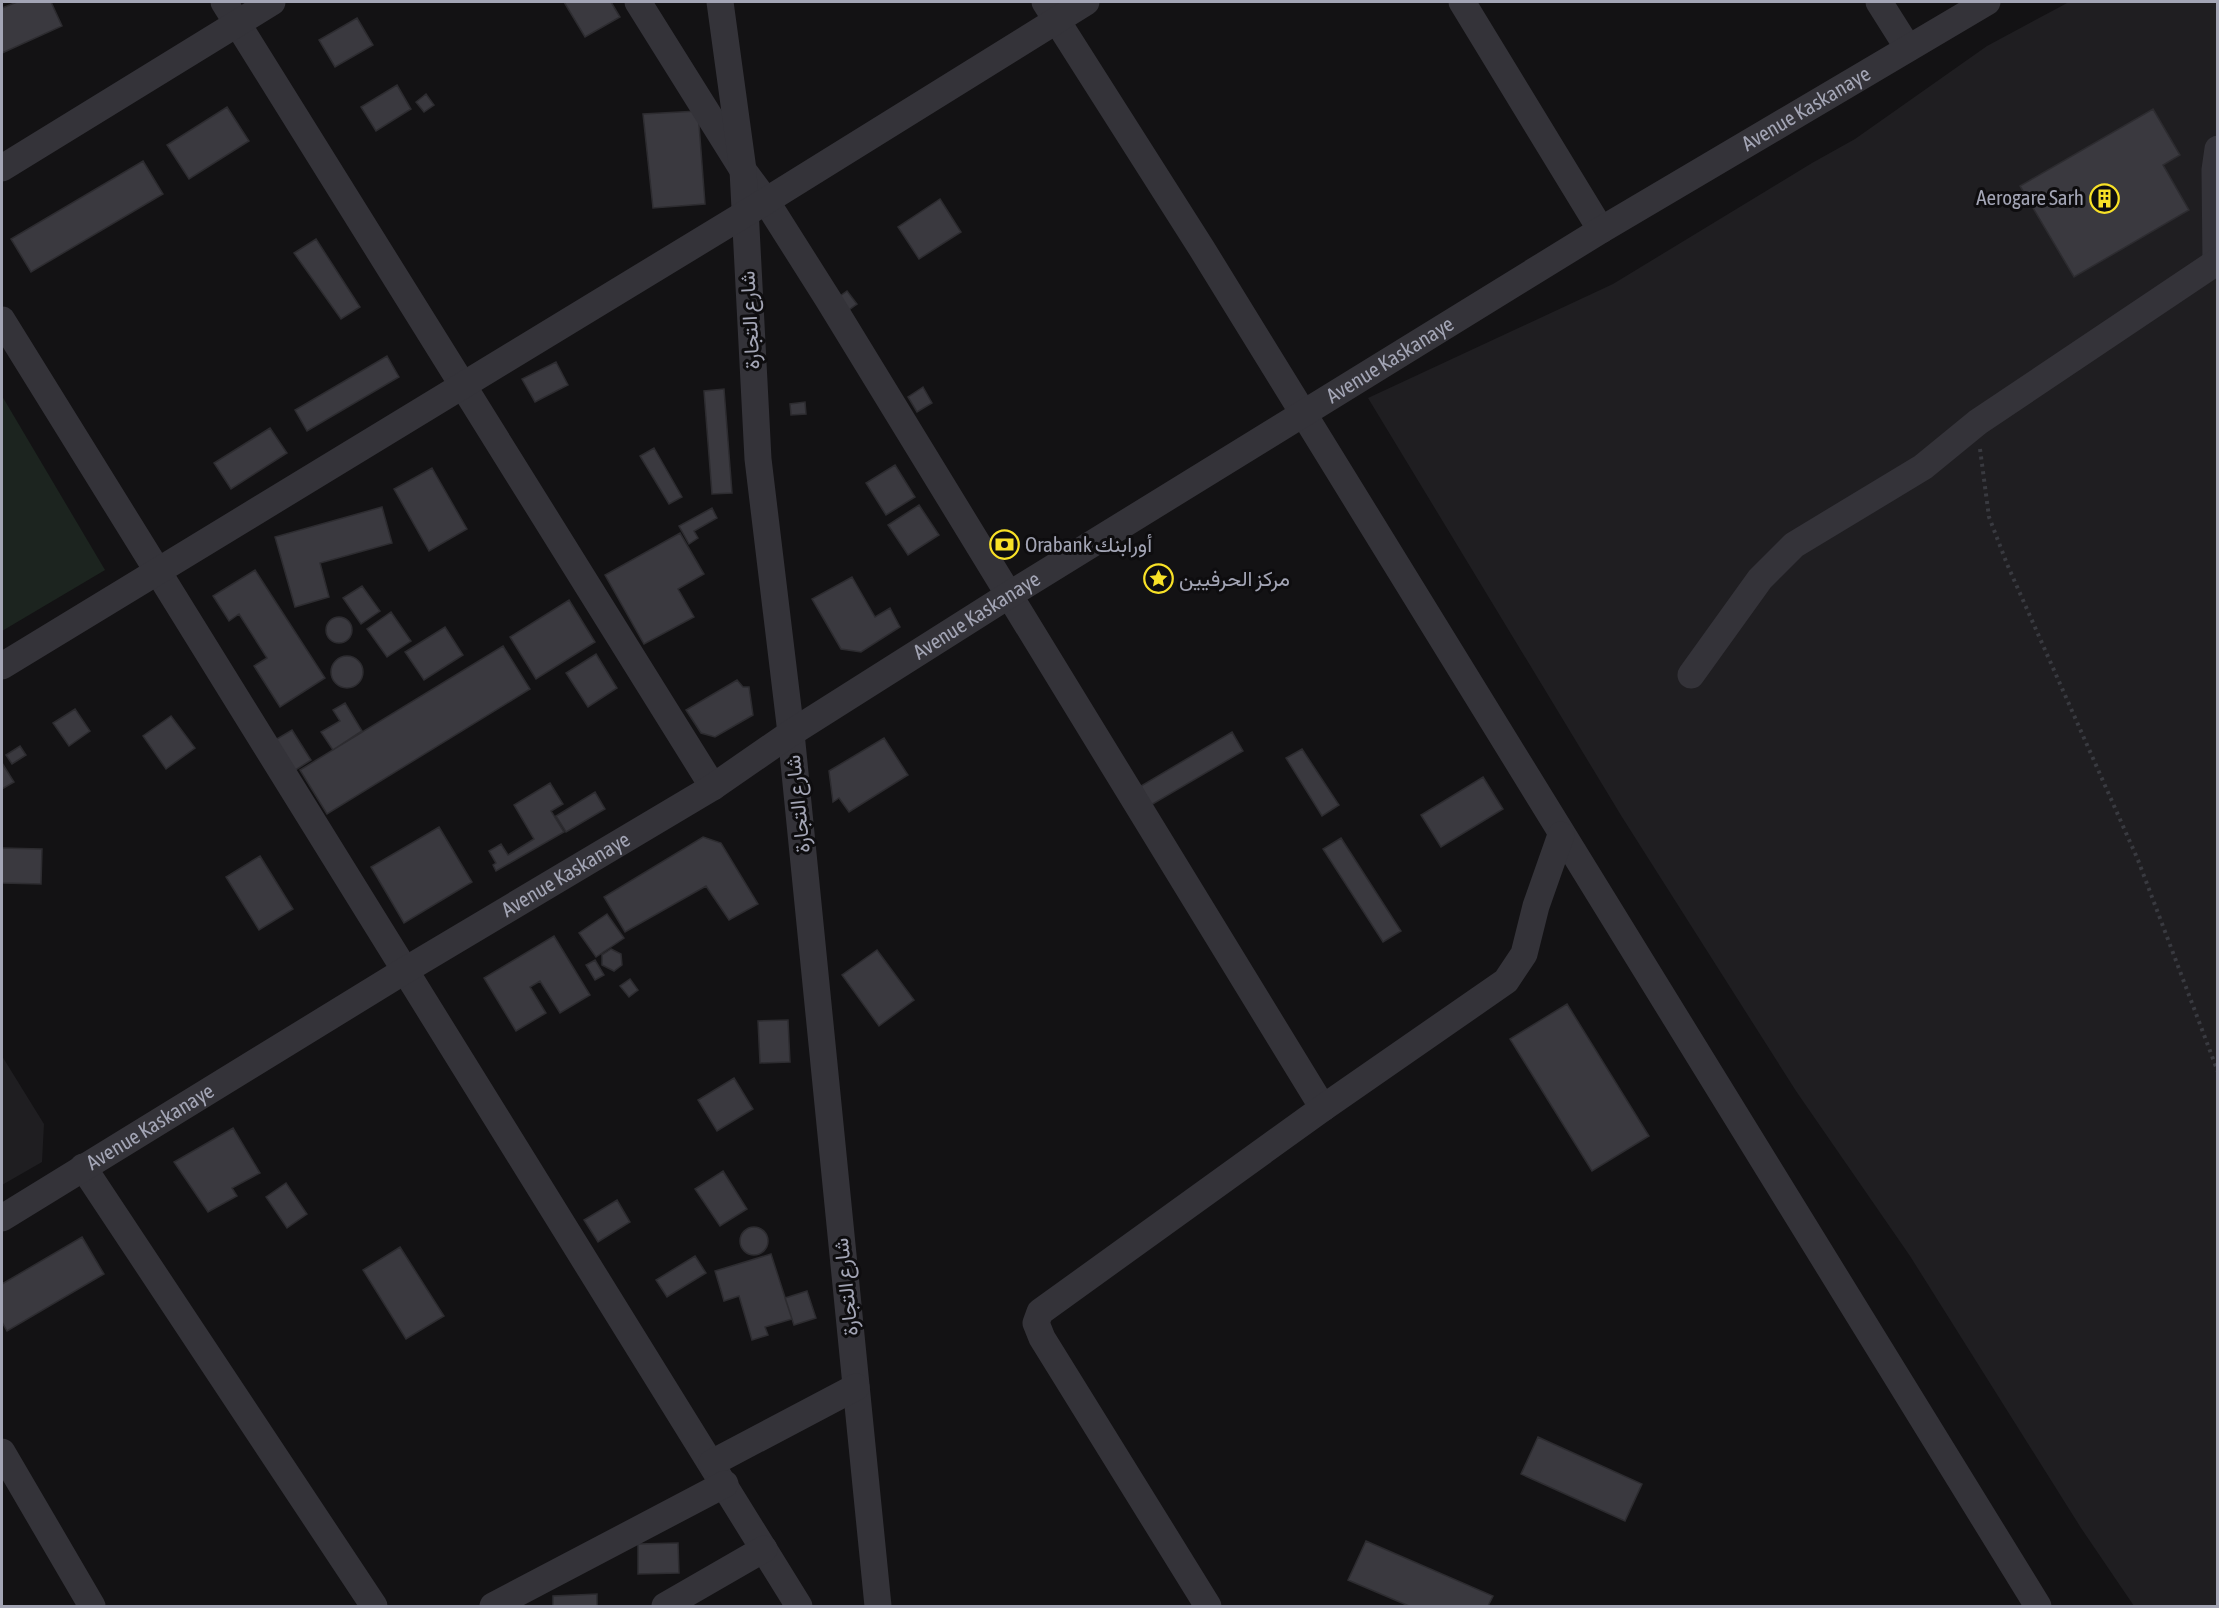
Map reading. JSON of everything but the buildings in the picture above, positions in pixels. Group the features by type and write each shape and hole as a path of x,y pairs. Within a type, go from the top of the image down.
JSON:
{"street":[{"path":"2,168 231,12 272,2"},
{"path":"638,2 743,170"},
{"name":"شارع التجارة","path":"720,2 743,170 755,207 758,459 791,733 878,1606"},
{"path":"2,666 461,384 755,207 1050,11 1086,2"},
{"path":"1462,2 1601,230"},
{"path":"1879,2 1908,48"},
{"name":"Avenue Kaskanaye","path":"2,1218 404,971 713,787 791,733 1009,595 1601,230 1987,2"},
{"path":"1050,11 1196,239 2038,1606"},
{"path":"231,12 713,787"},
{"path":"1691,675 1760,579 1794,545 1923,467 1978,422 2217,262 2217,149"},
{"path":"755,207 1009,595 1323,1108"},
{"path":"2,321 799,1606"},
{"path":"1208,1606 1042,1338 1036,1323 1040,1312 1323,1108 1506,981 1524,954 1536,906 1561,835"},
{"path":"83,1167 374,1606"},
{"path":"493,1606 718,1474 856,1387"},
{"path":"2,1452 92,1606"},
{"path":"671,1605 764,1549"}],"path":[{"path":"1978,422 1982,476 1993,527 2029,615 2138,860 2217,1072"}],"shaded area":[{"path":"2069,2 2217,2 2217,1606 2134,1606 2081,1528 1910,1256 1796,1091 1622,817 1368,398 1613,284 1855,139 1987,46"},
{"path":"2,396 105,570 2,631"},
{"path":"2,1056 44,1124 42,1162 2,1185"}],"place":[{"name":"Aerogare Sarh","path":"2105,198"},
{"name":"Orabank أورابنك","path":"1004,545"},
{"name":"مركز الحرفيين","path":"1158,579"}]}
